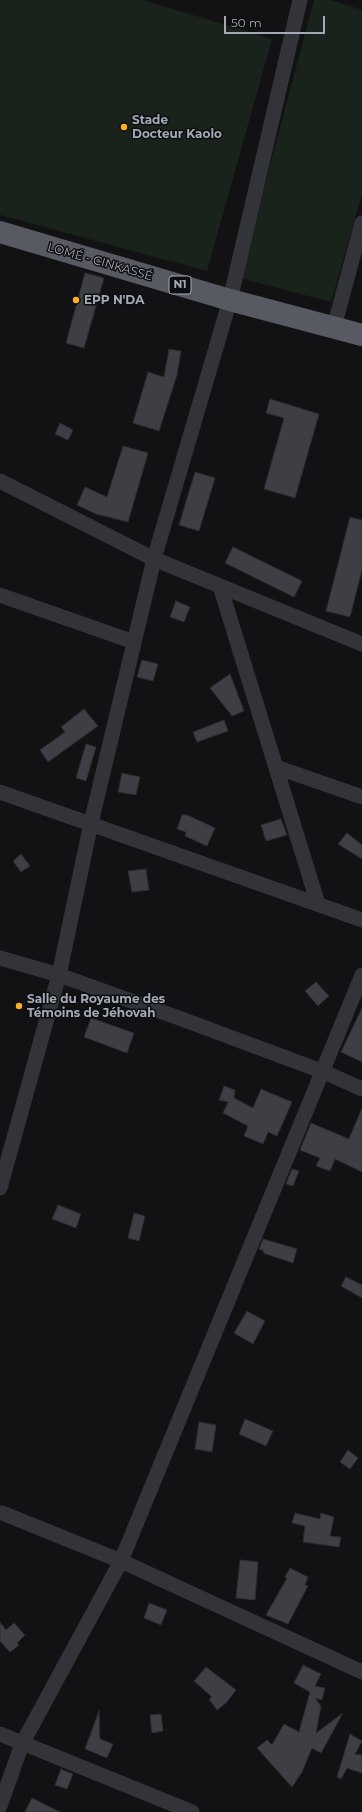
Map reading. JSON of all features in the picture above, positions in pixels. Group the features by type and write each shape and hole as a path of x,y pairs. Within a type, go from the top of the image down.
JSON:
{"highway":[{"name":"LOMÉ - CINKASSÉ","path":"0,232 230,300 362,335"}],"street":[{"path":"0,1188 59,975 91,823 154,559 230,300 300,0"},
{"path":"334,327 362,223"},
{"path":"0,481 154,559 362,644"},
{"path":"220,586 318,904"},
{"path":"0,595 134,642"},
{"path":"276,766 362,797"},
{"path":"0,792 362,920"},
{"path":"0,958 59,975 179,1018 324,1072 362,1089"},
{"path":"0,1806 22,1744 121,1561 324,1072 362,975"},
{"path":"2,1513 121,1561 362,1672"},
{"path":"0,1734 192,1812"}],"shaded area":[{"name":"Stade Docteur Kaolo","path":"0,0 143,0 272,39 207,271 0,215"},
{"path":"314,0 331,0 362,10 362,194 331,302 240,278"}],"building":[{"path":"85,273 104,278 84,348 66,343"},
{"path":"169,349 181,351 177,375 159,431 133,423 148,372 164,377"},
{"path":"270,399 319,414 295,498 264,489 284,418 266,413"},
{"path":"60,423 73,430 68,440 55,434"},
{"path":"123,446 148,453 128,522 96,514 77,505 85,487 107,497"},
{"path":"195,472 215,478 199,531 179,525"},
{"path":"350,517 362,520 362,570 350,617 326,611"},
{"path":"233,547 302,581 294,597 225,563"},
{"path":"176,601 190,607 184,622 170,617"},
{"path":"142,660 158,664 153,681 137,677"},
{"path":"230,674 244,711 232,716 210,688"},
{"path":"84,709 98,726 48,762 40,750 65,732 61,727"},
{"path":"224,720 228,731 197,742 193,732"},
{"path":"86,744 96,747 86,781 76,778"},
{"path":"122,773 140,777 136,795 118,792"},
{"path":"182,815 187,815 215,828 207,846 185,836 186,832 177,829"},
{"path":"281,819 287,835 266,841 261,825"},
{"path":"347,833 362,845 362,859 338,844"},
{"path":"21,854 30,866 21,872 13,861"},
{"path":"146,869 149,890 132,892 128,871"},
{"path":"316,982 329,996 318,1006 305,991"},
{"path":"362,1008 362,1062 341,1052"},
{"path":"91,1018 134,1033 127,1053 84,1037"},
{"path":"224,1086 235,1090 234,1098 253,1108 261,1089 292,1102 277,1136 268,1132 263,1144 244,1136 248,1126 223,1113 228,1102 219,1100"},
{"path":"362,1108 362,1172 335,1159 330,1171 316,1166 320,1158 300,1150 311,1123 349,1139"},
{"path":"292,1169 299,1171 293,1186 286,1184"},
{"path":"58,1205 81,1214 76,1228 52,1219"},
{"path":"134,1213 145,1216 139,1241 128,1238"},
{"path":"263,1239 297,1249 293,1263 263,1253 264,1251 259,1249"},
{"path":"346,1277 362,1285 362,1298 341,1286"},
{"path":"247,1311 265,1321 253,1344 234,1333"},
{"path":"245,1419 273,1431 266,1446 239,1434"},
{"path":"199,1422 216,1425 212,1452 195,1449"},
{"path":"348,1450 358,1458 350,1469 340,1462"},
{"path":"295,1513 320,1519 321,1513 334,1517 330,1536 341,1537 339,1547 303,1542 305,1526 292,1523"},
{"path":"240,1560 258,1562 255,1600 236,1598"},
{"path":"290,1568 308,1577 305,1585 308,1586 288,1624 266,1615 287,1578 285,1577"},
{"path":"149,1603 167,1610 161,1625 144,1618"},
{"path":"0,1622 6,1630 14,1623 25,1635 17,1643 19,1645 10,1652 0,1641"},
{"path":"303,1665 321,1674 315,1686 325,1688 322,1700 315,1698 321,1706 316,1733 343,1713 321,1753 312,1748 302,1772 292,1787 257,1748 267,1740 272,1745 284,1724 299,1732 310,1692 294,1683"},
{"path":"206,1667 236,1690 226,1703 217,1710 209,1699 212,1697 194,1681"},
{"path":"99,1711 100,1739 113,1744 107,1758 85,1749"},
{"path":"161,1714 163,1731 152,1733 150,1715"},
{"path":"350,1734 362,1741 355,1754 362,1755 362,1773 347,1768 341,1779 337,1777"},
{"path":"61,1769 73,1774 67,1789 55,1785"},
{"path":"32,1798 60,1812 25,1812"}],"place":[{"name":"Stade Docteur Kaolo","path":"124,127"},
{"name":"EPP N'DA","path":"76,300"},
{"name":"Salle du Royaume des Témoins de Jéhovah","path":"19,1006"}]}
